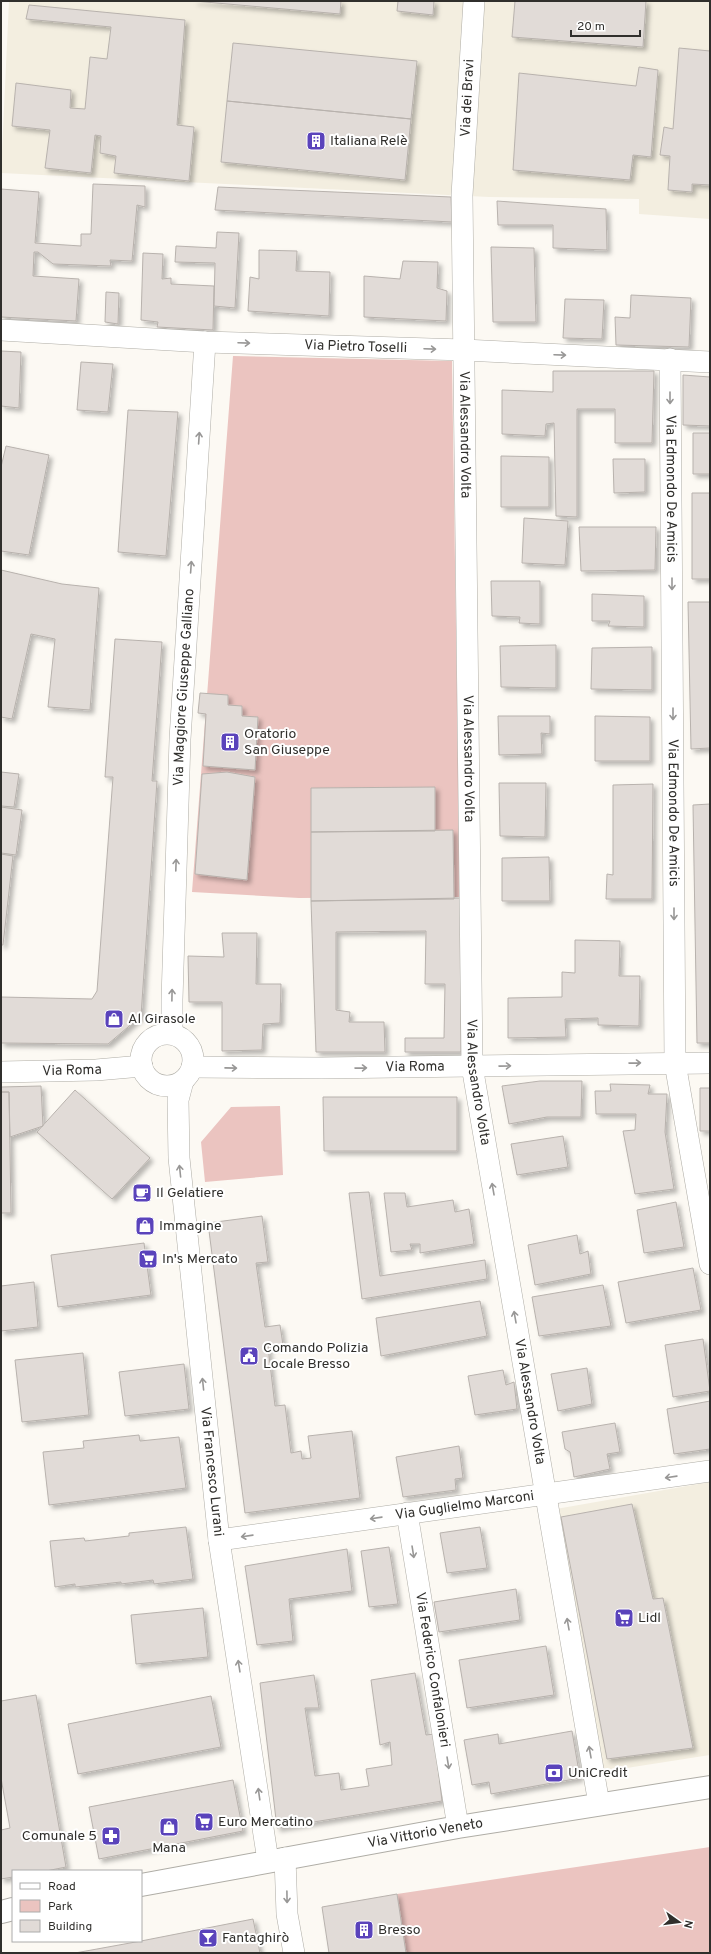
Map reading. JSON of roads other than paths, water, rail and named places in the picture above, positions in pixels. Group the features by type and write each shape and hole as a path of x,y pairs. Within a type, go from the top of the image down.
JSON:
{"main road":[{"name":"Via Vittorio Veneto","path":"142,1885 276,1859 458,1827 710,1787"},
{"path":"1,1912 12,1909"}],"street":[{"name":"Via dei Bravi","path":"464,350 462,195 474,1"},
{"name":"Via Pietro Toselli","path":"1,330 205,342 464,350 710,362"},
{"name":"Via Maggiore Giuseppe Galliano","path":"172,1034 180,738 205,342"},
{"name":"Via Alessandro Volta","path":"464,350 472,1066 599,1804"},
{"name":"Via Edmondo De Amicis","path":"670,359 675,1063 710,1264"},
{"path":"164,1034 172,1034 180,1037 187,1043 192,1054 188,1074 167,1086 158,1084 151,1080 142,1066 141,1057 148,1042 155,1037 164,1034"},
{"name":"Via Roma","path":"188,1074 322,1068 710,1062"},
{"name":"Via Roma","path":"1,1072 96,1070 142,1066"},
{"name":"Via Francesco Lurani","path":"188,1074 178,1100 179,1158 219,1540 294,1953"},
{"name":"Via Guglielmo Marconi","path":"219,1540 710,1471"},
{"name":"Via Federico Confalonieri","path":"407,1513 458,1827"}],"place":[{"name":"Italiana Relè","path":"316,141"},
{"name":"Oratorio San Giuseppe","path":"230,742"},
{"name":"Al Girasole","path":"114,1019"},
{"name":"Il Gelatiere","path":"142,1193"},
{"name":"Immagine","path":"145,1226"},
{"name":"In's Mercato","path":"148,1259"},
{"name":"Comando Polizia Locale Bresso","path":"249,1356"},
{"name":"Lidl","path":"624,1618"},
{"name":"UniCredit","path":"554,1773"},
{"name":"Euro Mercatino","path":"204,1822"},
{"name":"Mana","path":"169,1827"},
{"name":"Comunale 5","path":"111,1836"},
{"name":"Bresso","path":"364,1930"},
{"name":"Fantaghirò","path":"208,1938"}]}
